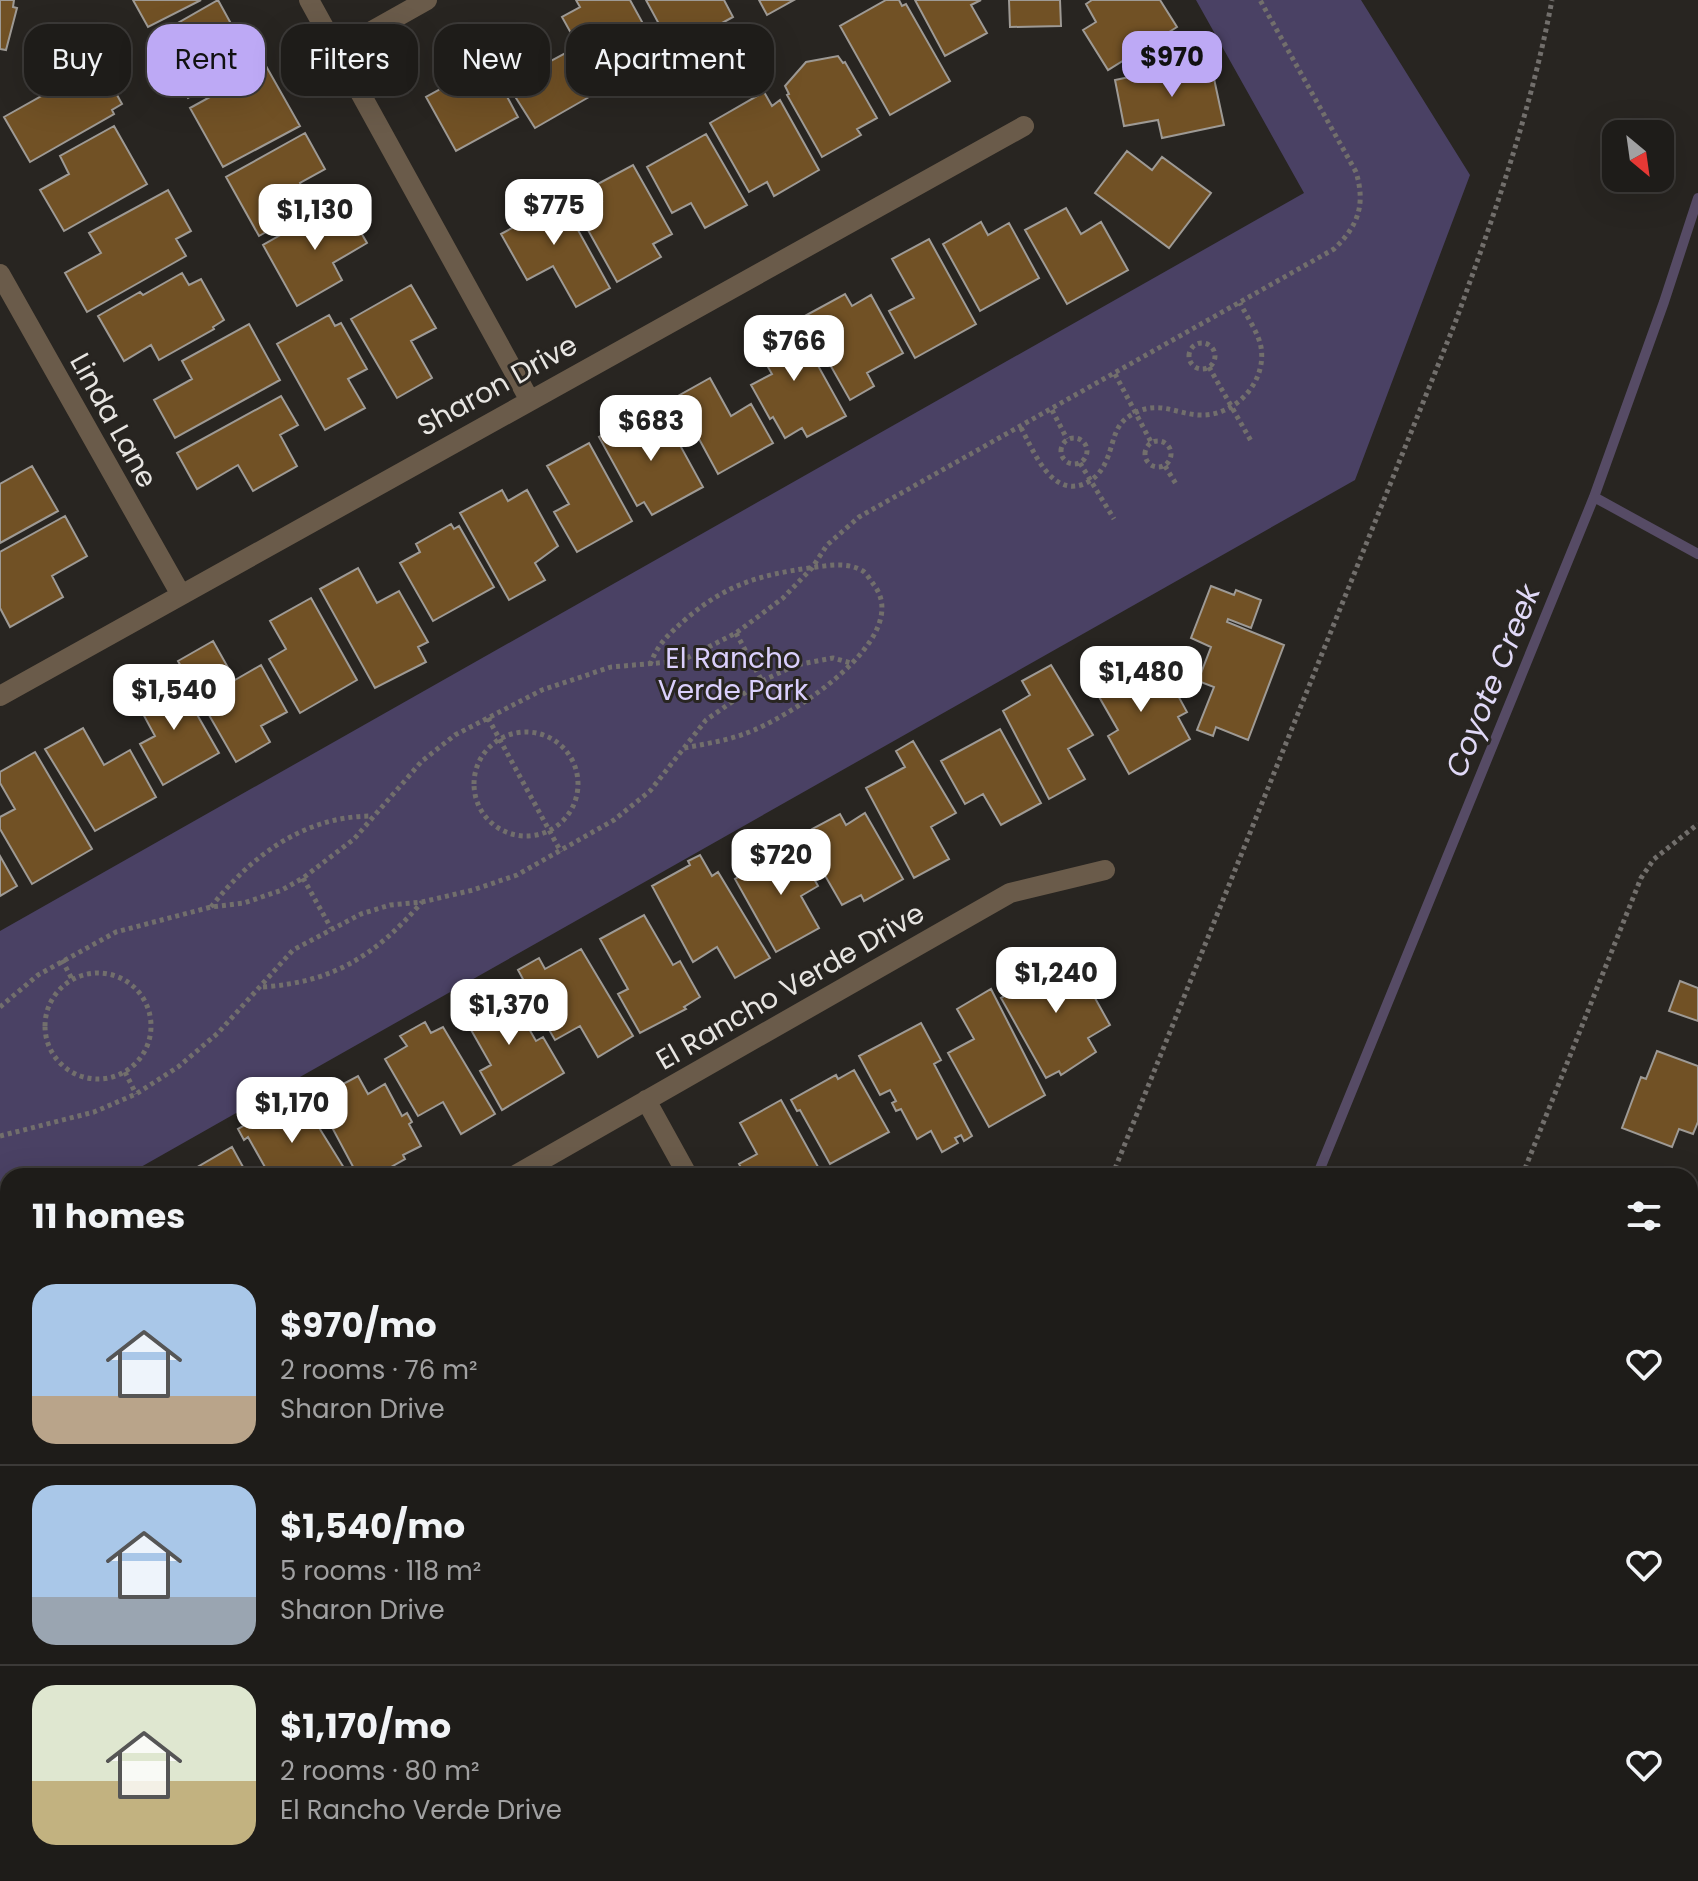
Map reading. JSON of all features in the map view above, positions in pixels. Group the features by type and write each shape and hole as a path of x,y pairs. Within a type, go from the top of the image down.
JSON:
{"street":[{"path":"309,0 323,24"},
{"path":"384,24 427,0"},
{"path":"363,96 529,399"},
{"name":"Sharon Drive","path":"0,696 180,593 1024,126"},
{"name":"Linda Lane","path":"0,274 180,593"},
{"name":"El Rancho Verde Drive","path":"528,1168 1010,893 1105,870"},
{"path":"646,1100 684,1168"}],"path":[{"path":"0,1007 38,975 116,932 211,907 244,903 282,890 303,878 354,839 422,761 455,735 542,690 611,667 681,661 736,633 783,598 812,568 827,545 859,517 1334,249 1351,232 1359,211 1361,188 1356,172 1260,0"},
{"path":"1115,1168 1455,323 1506,182 1541,58 1552,0"},
{"path":"1021,428 1045,471 1054,480 1066,486 1080,486 1099,475 1107,459 1113,433 1136,412 1160,407 1210,415 1231,406 1248,395 1260,373 1262,349 1240,303"},
{"path":"1189,332 1196,344"},
{"path":"1205,342 1213,347 1216,356 1209,367 1197,368 1191,362 1188,354 1196,344 1205,342"},
{"path":"1209,367 1251,441"},
{"path":"1115,374 1151,442"},
{"path":"1052,410 1067,439"},
{"path":"1077,438 1085,443 1087,456 1080,463 1068,464 1062,458 1060,450 1067,439 1077,438"},
{"path":"1159,440 1170,447 1170,459 1165,466 1156,467 1147,462 1144,454 1151,442 1159,440"},
{"path":"1080,463 1114,519"},
{"path":"1165,466 1176,484"},
{"path":"650,665 656,647 712,597 747,581 841,564 864,572 880,593 883,616 873,638 825,690 786,714 744,734 684,748"},
{"path":"736,633 762,681"},
{"path":"0,1136 94,1112 136,1094 178,1067 218,1033 293,950 331,928 390,905 422,902 473,890 517,875 614,820 650,791 706,720 762,681 796,665 833,658 851,663"},
{"path":"488,718 561,852"},
{"path":"532,732 548,736 572,759 578,775 578,792 573,808 550,831 518,837 502,832 489,823 479,810 473,778 487,749 499,739 515,733 532,732"},
{"path":"211,907 234,878 269,849 303,831 344,816 373,816"},
{"path":"1525,1168 1641,878 1654,859 1698,824"},
{"path":"303,878 331,928"},
{"path":"262,987 298,985 333,972 367,954 402,926 422,902"},
{"path":"62,960 73,981"},
{"path":"89,974 106,974 135,987 145,1001 151,1016 147,1049 138,1062 125,1072 109,1079 92,1080 76,1075 51,1052 46,1036 50,1003 60,989 73,981 89,974"},
{"path":"125,1072 136,1094"}],"green space":[{"name":"El Rancho Verde Park","path":"1196,0 1361,0 1470,175 1355,480 139,1168 0,1168 0,931 1304,193"}],"building":[{"path":"0,0 14,0 13,7 17,8 6,50 0,49"},
{"path":"133,0 201,0 154,24 147,25"},
{"path":"218,0 231,24 176,24"},
{"path":"576,0 630,0 643,24 566,24 562,17 580,7"},
{"path":"646,0 724,0 733,17 720,24 659,24"},
{"path":"759,0 794,0 767,15"},
{"path":"886,0 899,0 902,6 906,4 950,81 890,115 840,26"},
{"path":"915,0 981,0 971,5 987,33 945,56"},
{"path":"1009,0 1060,0 1061,26 1010,27"},
{"path":"1092,0 1160,0 1177,27 1108,70 1083,30 1096,22 1086,4"},
{"path":"566,53 566,96 591,96 535,128 515,96 550,96 550,59"},
{"path":"838,56 845,62 877,118 857,129 861,135 822,157 785,86 806,62"},
{"path":"1210,60 1224,125 1162,138 1158,120 1124,126 1115,80"},
{"path":"265,67 300,126 223,167 190,108 212,96 265,96"},
{"path":"434,93 434,96 507,96 518,117 456,151 426,97"},
{"path":"41,96 118,96 122,104 112,110 114,114 30,162 4,117"},
{"path":"757,96 766,96 772,106 780,100 819,170 774,196 767,182 749,192 710,123"},
{"path":"114,126 147,184 64,231 40,190 69,174 60,156"},
{"path":"305,133 325,169 300,183 312,206 259,236 226,177"},
{"path":"706,134 747,205 705,228 691,203 672,213 647,167"},
{"path":"1127,151 1152,170 1162,157 1211,193 1169,248 1095,193"},
{"path":"633,165 672,234 653,244 661,257 617,282 579,214 602,201 594,186"},
{"path":"546,185 556,204 562,201 610,288 576,307 553,266 527,280 501,234 525,221 515,202"},
{"path":"168,190 191,231 176,239 186,256 87,312 65,273 101,253 89,233"},
{"path":"342,200 367,243 333,263 342,280 297,306 263,245"},
{"path":"1066,208 1081,234 1101,222 1128,270 1067,304 1025,230"},
{"path":"981,222 988,235 1009,223 1039,278 980,311 943,244"},
{"path":"929,239 976,324 915,358 889,311 914,298 892,259"},
{"path":"182,273 189,285 201,279 224,320 214,329 159,360 151,345 124,361 98,316"},
{"path":"411,285 436,328 411,341 432,378 397,398 351,319"},
{"path":"845,294 852,306 871,295 903,353 867,373 874,386 850,400 803,317"},
{"path":"329,315 335,326 341,323 367,369 348,379 365,408 325,430 277,344"},
{"path":"791,317 846,416 807,437 802,428 785,438 751,385 772,374 752,339"},
{"path":"249,324 280,380 175,438 154,400 192,379 182,361"},
{"path":"710,378 731,416 751,404 773,443 718,474 698,437 693,439 671,400"},
{"path":"281,396 298,425 280,435 297,466 253,491 238,465 197,489 177,453"},
{"path":"637,416 643,427 664,416 703,487 652,515 644,502 637,506 599,437"},
{"path":"589,443 632,521 577,552 554,512 569,504 547,466"},
{"path":"32,466 58,511 0,543 0,484"},
{"path":"502,490 508,501 527,490 558,546 535,563 545,580 509,600 460,513"},
{"path":"65,516 87,556 52,576 63,597 10,627 0,608 0,552"},
{"path":"451,524 454,529 459,526 494,587 433,621 400,563 420,552 416,544"},
{"path":"358,568 377,603 399,591 428,642 418,647 426,662 375,688 320,589"},
{"path":"1211,586 1234,595 1236,590 1261,600 1251,628 1228,619 1227,622 1284,645 1248,740 1216,727 1213,736 1197,730 1214,687 1198,681 1211,647 1191,638"},
{"path":"311,598 357,680 300,713 269,659 286,649 270,621"},
{"path":"213,641 235,680 261,665 287,712 261,726 270,742 236,762 178,661"},
{"path":"1133,656 1152,688 1169,679 1187,712 1178,717 1190,739 1129,774 1108,736 1118,730 1090,681"},
{"path":"1051,665 1093,735 1068,749 1085,779 1049,799 1003,711 1030,695 1022,681"},
{"path":"175,676 219,753 163,785 140,744 155,736 135,699"},
{"path":"83,728 104,765 130,750 156,797 95,831 45,749"},
{"path":"1000,729 1041,803 1001,825 983,794 965,804 941,761"},
{"path":"913,741 956,813 931,827 949,859 914,878 866,788 905,767 896,751"},
{"path":"35,752 92,849 32,884 0,829 0,817 15,809 0,783 0,772"},
{"path":"865,813 903,879 864,901 861,895 842,905 808,846 819,840 812,829 840,814 846,825"},
{"path":"795,845 818,886 801,896 819,928 776,952 735,879"},
{"path":"700,855 712,876 718,872 770,958 735,978 717,947 693,962 652,886 690,865 688,861"},
{"path":"0,856 17,886 0,896"},
{"path":"644,915 673,965 680,961 700,997 684,1007 686,1009 640,1033 618,994 628,989 600,939"},
{"path":"581,949 633,1036 598,1057 580,1026 555,1040 522,983 524,981 518,970 539,958 545,969"},
{"path":"1070,953 1110,1025 1088,1038 1096,1052 1061,1075 1059,1071 1046,1078 1001,998 1012,992 1008,986"},
{"path":"1680,981 1698,988 1698,1021 1669,1011"},
{"path":"502,982 536,1041 543,1037 564,1073 502,1110 480,1071 491,1065 458,1007"},
{"path":"991,989 1045,1095 989,1127 948,1053 974,1039 957,1009"},
{"path":"425,1022 431,1033 443,1027 495,1114 461,1134 443,1102 418,1116 385,1059 407,1046 400,1036"},
{"path":"921,1023 941,1060 934,1064 972,1136 964,1141 961,1135 955,1138 958,1143 942,1152 931,1131 917,1139 901,1109 896,1111 892,1103 896,1101 890,1090 880,1095 859,1056"},
{"path":"1657,1051 1698,1066 1698,1122 1693,1134 1679,1129 1672,1147 1622,1128 1641,1077 1646,1079"},
{"path":"854,1070 889,1132 830,1164 800,1110 797,1111 791,1100 836,1075 838,1079"},
{"path":"358,1076 368,1094 385,1084 402,1116 407,1113 412,1122 409,1124 421,1146 403,1155 405,1159 389,1168 354,1168 327,1118 341,1110 330,1091"},
{"path":"781,1100 819,1168 741,1168 739,1164 757,1154 740,1123"},
{"path":"281,1105 286,1115 305,1105 344,1168 265,1168 248,1137 244,1140 238,1129"},
{"path":"232,1147 244,1168 196,1168"}],"waterway":[{"name":"Coyote Creek","path":"1320,1168 1594,497 1698,198"},
{"path":"1594,497 1698,554"}]}
